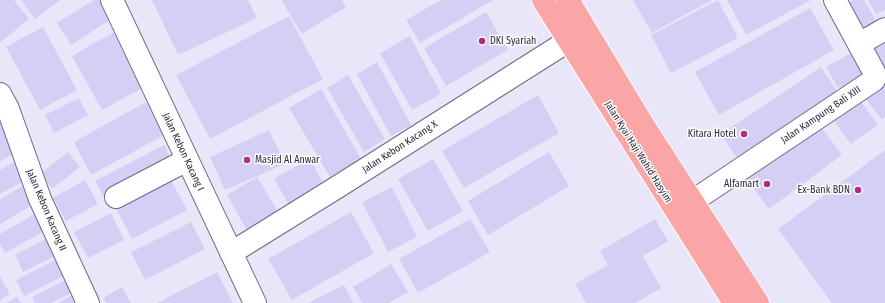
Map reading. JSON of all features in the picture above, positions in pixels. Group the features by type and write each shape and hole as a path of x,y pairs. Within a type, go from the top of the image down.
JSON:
{"main road":[{"name":"Jalan Kyai Haji Wahid Hasyim","path":"543,0 734,303"},
{"name":"Jalan Kyai Haji Wahid Hasyim","path":"568,0 614,78 758,303"}],"street":[{"name":"Jalan Kebon Kacang I","path":"112,0 255,303"},
{"name":"Jalan Kampung Bali XIII","path":"692,201 874,80 874,72 835,0"},
{"path":"858,44 885,29"},
{"name":"Jalan Kebon Kacang X","path":"231,253 568,41"},
{"name":"Jalan Kebon Kacang II","path":"0,94 8,109 40,199 88,303"},
{"path":"116,197 187,160"}],"building":[{"path":"0,0 14,0 29,19 0,43"},
{"path":"21,0 60,0 35,19"},
{"path":"94,0 109,0 118,15 71,45 57,23"},
{"path":"152,0 248,0 257,18 178,55"},
{"path":"281,0 342,0 346,7 302,34"},
{"path":"441,0 493,0 420,43 406,20"},
{"path":"633,0 712,0 652,33"},
{"path":"718,0 738,38 671,73 651,35"},
{"path":"727,0 811,0 746,35"},
{"path":"853,0 864,0 879,26 862,36 845,5"},
{"path":"868,0 885,0 885,10 876,14"},
{"path":"810,8 834,50 719,115 695,72"},
{"path":"486,12 508,50 446,86 424,48"},
{"path":"289,16 323,79 210,139 176,75"},
{"path":"43,27 77,90 40,110 6,47"},
{"path":"114,32 144,87 102,110 72,56"},
{"path":"410,36 441,94 412,110 380,53"},
{"path":"885,39 885,74 870,48"},
{"path":"855,51 867,72 838,88 826,67"},
{"path":"377,62 411,125 391,136 357,74"},
{"path":"821,67 837,91 737,158 721,134"},
{"path":"348,75 385,139 364,152 327,88"},
{"path":"884,83 885,117 882,120 865,98"},
{"path":"321,89 364,164 333,182 289,108"},
{"path":"538,95 559,133 464,188 442,151"},
{"path":"79,98 88,115 54,133 45,115"},
{"path":"860,100 878,125 851,144 833,120"},
{"path":"146,102 164,135 91,175 74,142"},
{"path":"0,110 21,150 0,161"},
{"path":"819,124 842,155 769,209 746,178"},
{"name":"Masjid Al Anwar","path":"269,130 285,164 225,190 210,157"},
{"path":"164,145 172,161 104,197 95,181"},
{"name":"Ex-Bank BDN","path":"885,150 885,303 832,303 778,229"},
{"path":"68,152 80,167 52,189 40,174"},
{"path":"549,152 569,186 488,235 468,201"},
{"path":"20,159 30,178 0,194 0,170"},
{"path":"310,159 327,190 291,209 274,178"},
{"path":"433,159 463,211 428,231 398,179"},
{"path":"168,174 187,210 132,239 113,203"},
{"path":"257,177 279,213 248,232 227,195"},
{"path":"85,180 98,204 66,221 53,198"},
{"path":"26,184 36,203 0,224 0,199"},
{"path":"392,187 417,237 388,252 362,202"},
{"path":"40,211 50,228 5,253 0,244 0,234"},
{"path":"351,212 374,253 292,300 268,259"},
{"path":"111,213 124,240 88,258 74,232"},
{"path":"470,219 490,252 418,293 399,259"},
{"path":"655,219 668,241 643,256 661,288 635,303 586,303 575,284 608,265 600,251"},
{"path":"191,222 205,249 145,280 131,252"},
{"path":"51,236 59,254 23,272 15,255"},
{"path":"63,256 71,272 24,296 16,280"},
{"path":"391,264 408,292 389,303 362,303 353,287"},
{"path":"217,272 233,303 157,303"},
{"path":"0,276 10,294 0,300"},
{"path":"72,277 78,290 51,303 35,303 32,297"},
{"path":"344,285 353,303 308,303"},
{"path":"122,287 131,303 107,303 103,298"},
{"path":"80,291 86,303 58,303"},
{"path":"17,297 21,303 6,303"}],"place":[{"name":"DKI Syariah","path":"482,41"},
{"name":"Kitara Hotel","path":"744,134"},
{"name":"Masjid Al Anwar","path":"247,160"},
{"name":"Alfamart","path":"767,184"},
{"name":"Ex-Bank BDN","path":"858,190"}]}
